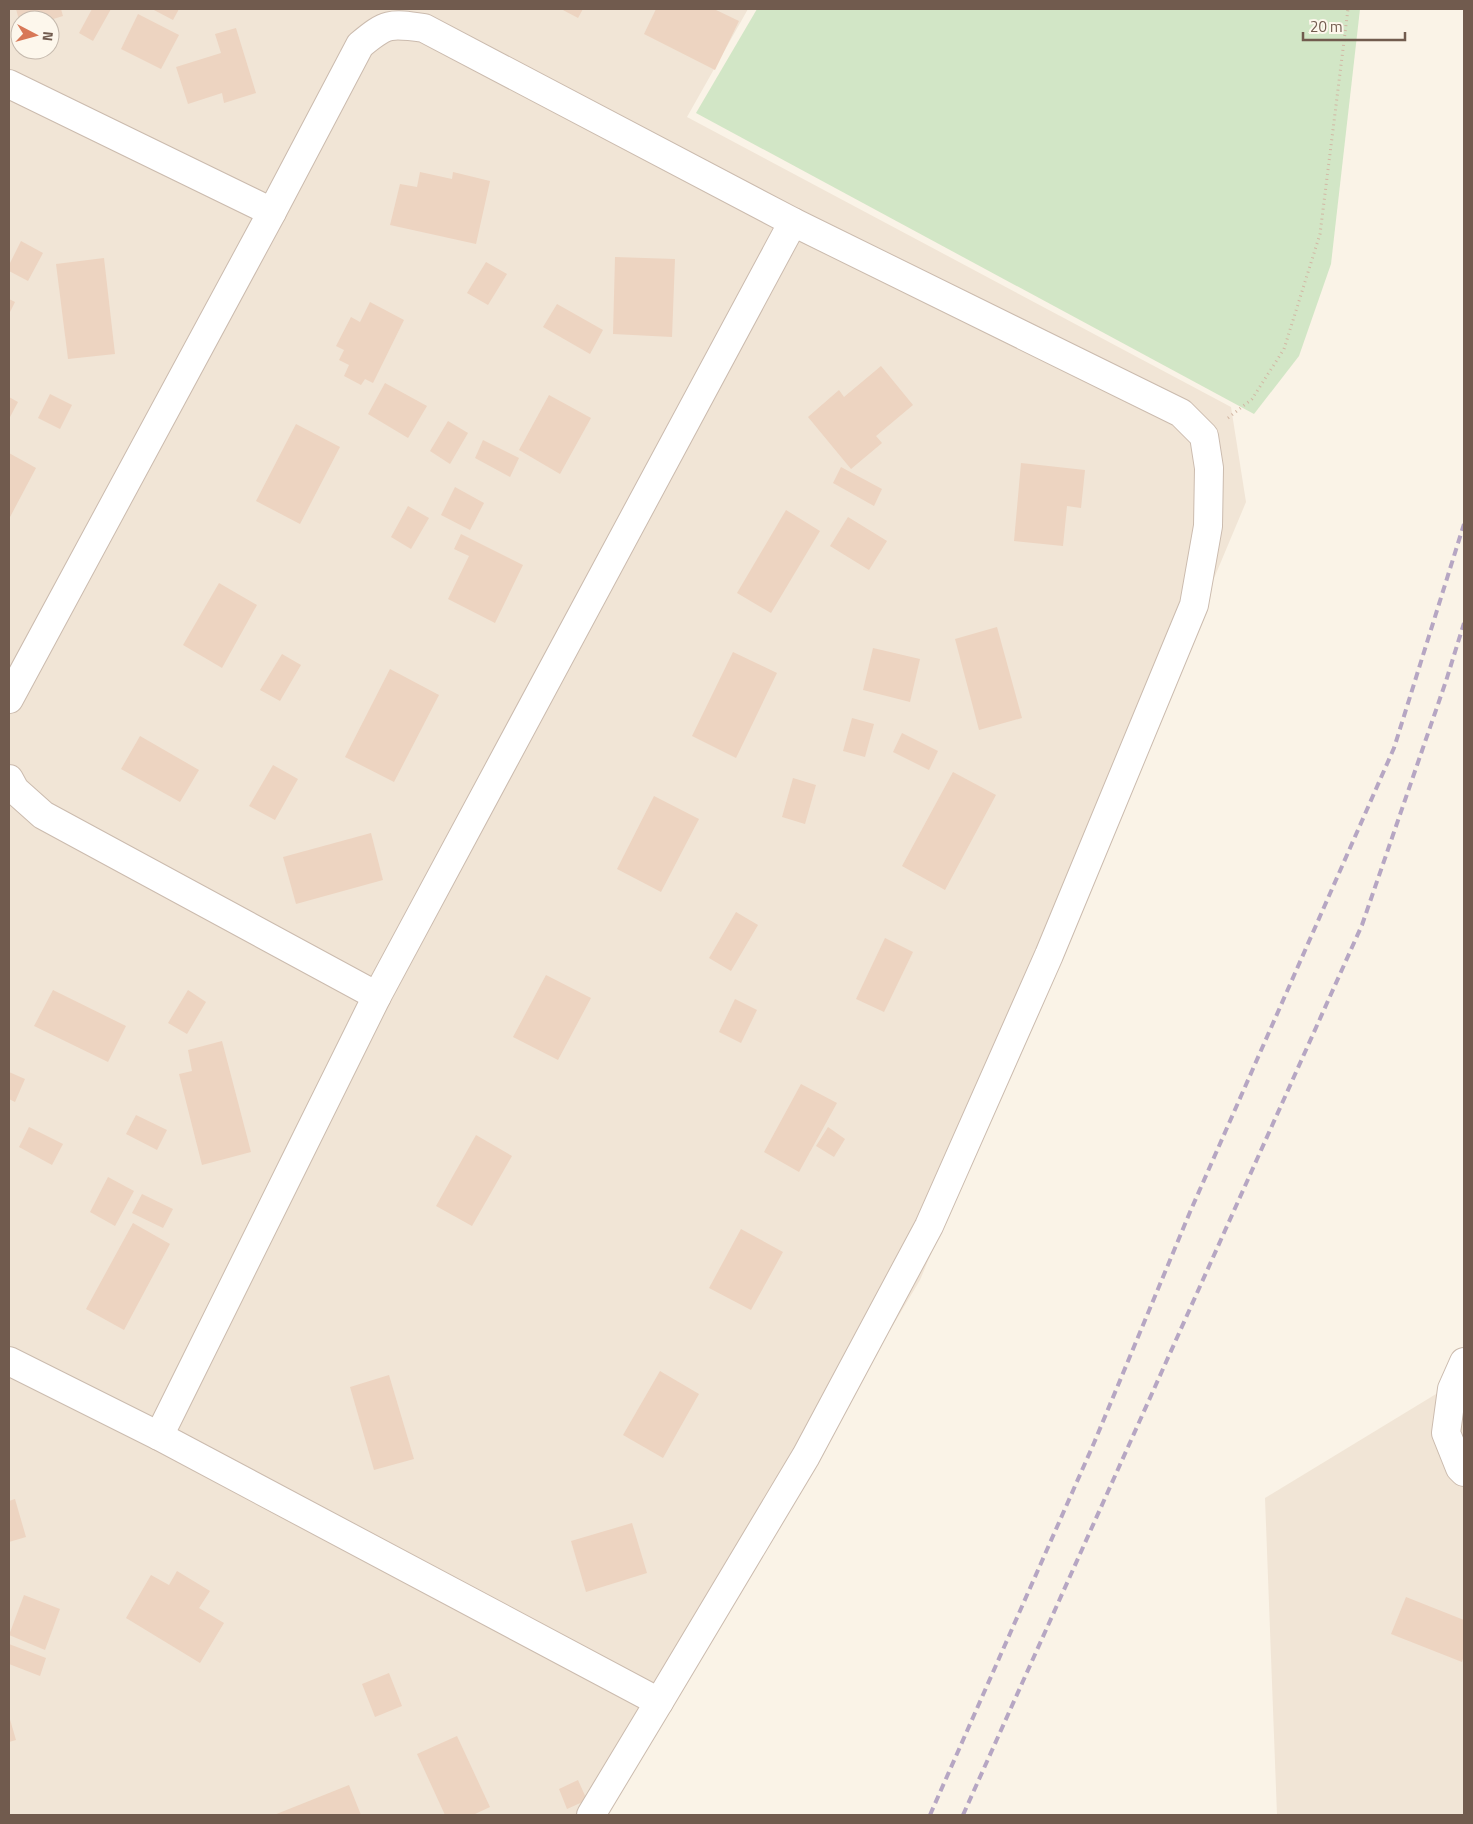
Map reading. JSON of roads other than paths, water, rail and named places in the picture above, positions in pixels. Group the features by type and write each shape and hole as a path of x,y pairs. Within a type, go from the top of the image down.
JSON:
{"street":[{"path":"9,699 360,45 378,30 398,24 424,28 793,222 1181,413 1204,436 1209,468 1208,526 1194,605 1049,955 929,1226 806,1456 590,1815"},
{"path":"9,84 272,212"},
{"path":"159,1436 377,996 793,222"},
{"path":"9,779 15,790 43,815 377,996"},
{"path":"9,1361 159,1436 659,1702"},
{"path":"1464,1362 1452,1389 1446,1433 1460,1468 1464,1472"}],"railway":[{"path":"930,1815 1094,1443 1190,1212 1394,748 1464,524"},
{"path":"963,1815 1362,925 1446,681 1464,623"}]}
